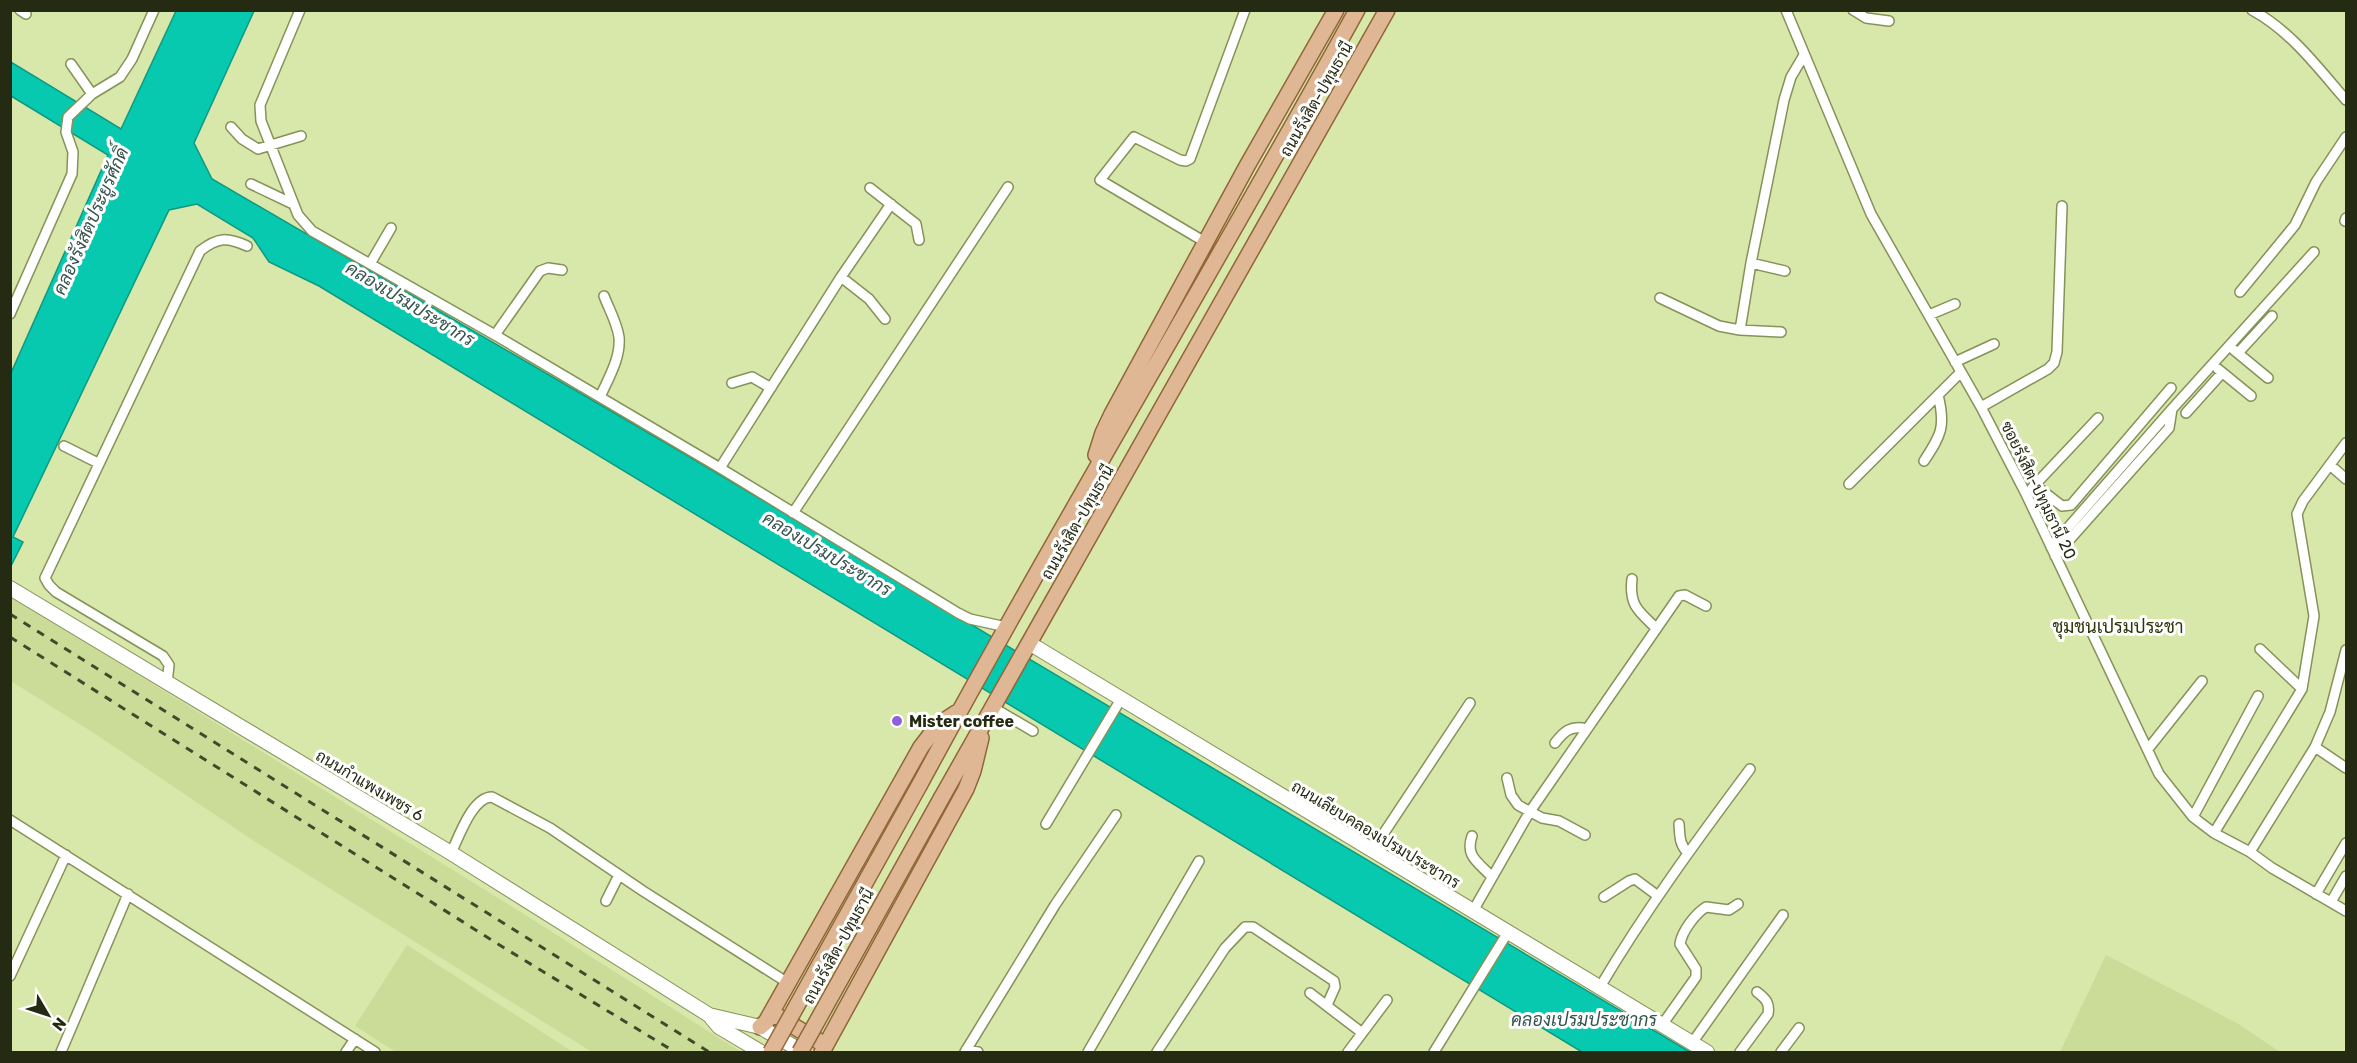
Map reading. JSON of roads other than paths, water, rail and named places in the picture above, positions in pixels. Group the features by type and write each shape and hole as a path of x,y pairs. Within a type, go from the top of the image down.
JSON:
{"main road":[{"path":"1086,483 1102,433 1112,414 1205,242 1336,10"},
{"name":"ถนนรังสิต-ปทุมธานี","path":"771,1053 1086,483 1254,195 1357,10"},
{"name":"ถนนรังสิต-ปทุมธานี","path":"801,1053 984,720 1387,10"},
{"name":"ถนนกำแพงเพชร 6","path":"10,588 451,853 709,1015 719,1027 761,1053"},
{"name":"ถนนเลียบคลองเปรมประชากร","path":"1026,648 1120,700 1707,1053"},
{"path":"760,1027 788,983 921,747 938,725 960,710"},
{"path":"771,1012 824,1049 966,789 973,771 984,720"},
{"name":"ถนนกำแพงเพชร 6","path":"709,1015 760,1027 801,1053"}],"street":[{"path":"10,314 72,174 73,152 66,132 68,117 92,94 120,77 132,60 154,10"},
{"path":"300,10 260,105 261,121 293,204 298,216 312,231 495,335 720,468 958,614 1003,633"},
{"path":"1205,242 1100,180 1134,137 1180,160 1190,159 1245,10"},
{"name":"ซอยรังสิต-ปทุมธานี 20","path":"1786,10 1871,214 1982,407 2026,494 2159,774 2193,817 2214,833 2250,852 2346,911"},
{"path":"1853,10 1866,18 1889,21"},
{"path":"2252,10 2267,18 2293,40 2346,100"},
{"path":"1740,330 1784,100 1791,77 1804,55"},
{"path":"71,64 92,94"},
{"path":"231,127 251,147 258,149 302,136"},
{"path":"2240,292 2295,225 2316,182 2346,137"},
{"path":"251,184 293,204"},
{"path":"793,513 1008,187"},
{"path":"870,188 916,224 920,240"},
{"path":"720,468 841,277 891,204"},
{"path":"1982,407 2039,375 2054,363 2057,352 2062,206"},
{"path":"370,264 391,228"},
{"path":"167,683 170,665 163,656 57,592 45,578 200,252 223,239 232,239 247,246"},
{"path":"2053,551 2133,462 2169,428 2172,409 2314,252"},
{"path":"1751,263 1785,271"},
{"path":"495,335 540,271 548,268 562,270"},
{"path":"841,277 869,299 885,320"},
{"path":"600,397 616,362 619,349 619,337 604,296"},
{"path":"1660,298 1719,326 1740,330 1781,332"},
{"path":"1929,315 1955,304"},
{"path":"2238,353 2272,316"},
{"path":"1955,362 1994,344"},
{"path":"2230,347 2268,378"},
{"path":"2213,365 2251,396"},
{"path":"1849,484 1961,372"},
{"path":"2186,413 2222,373"},
{"path":"732,383 752,377 771,388"},
{"path":"2035,485 2062,506 2071,505 2172,388"},
{"path":"1924,461 1943,427 1943,414 1938,396"},
{"path":"2026,494 2098,418"},
{"path":"2214,833 2302,689 2314,616 2297,514 2303,501 2346,443"},
{"path":"64,446 98,463"},
{"path":"2330,465 2346,479"},
{"path":"1632,579 1630,594 1634,603 1656,628"},
{"path":"1473,911 1528,813 1656,628 1682,595 1706,606"},
{"path":"2260,649 2302,689"},
{"path":"2250,852 2315,747 2330,711 2346,650"},
{"path":"2148,749 2202,681"},
{"path":"2193,817 2258,696"},
{"path":"1046,824 1120,700"},
{"path":"1372,851 1470,703"},
{"path":"994,704 1034,731"},
{"path":"1555,743 1570,728 1587,729"},
{"path":"2315,747 2346,768"},
{"path":"1600,987 1658,896 1750,769"},
{"path":"1507,778 1513,800 1528,813 1559,821 1585,835"},
{"path":"451,853 475,806 484,798 492,797 533,818 788,983"},
{"path":"978,1053 966,1051 1055,905 1116,815"},
{"path":"10,820 375,1053"},
{"path":"1679,824 1682,847 1688,853"},
{"path":"1472,836 1469,845 1471,854 1491,876"},
{"path":"2316,894 2346,843"},
{"path":"10,976 66,855"},
{"path":"1088,1053 1199,861"},
{"path":"606,901 620,875"},
{"path":"2331,902 2346,876"},
{"path":"1604,897 1635,879 1658,896"},
{"path":"61,1053 128,894"},
{"path":"1662,1025 1696,977 1695,969 1680,944 1681,937 1699,912 1706,907 1729,910 1738,904"},
{"path":"1692,1043 1783,915"},
{"path":"1157,1053 1225,948 1245,927 1254,927 1335,981 1335,987 1327,1005"},
{"path":"1434,1053 1506,934"},
{"path":"1740,1053 1768,1014 1769,1006 1766,999 1757,992"},
{"path":"1310,993 1361,1032"},
{"path":"1348,1053 1361,1032 1387,1000"},
{"path":"1781,1053 1799,1028"},
{"path":"346,1053 355,1039"}],"water":[{"name":"คลองเปรมประชากร","path":"176,11 254,11 194,143 212,179 683,453 1690,1052 1582,1052 319,286 269,262 253,238 197,204 169,210 13,537 23,542 11,566 11,373 108,155 11,96 11,62 121,129"}],"railway":[{"path":"10,614 709,1052"},
{"path":"10,637 506,949 675,1052"}],"place":[{"name":"Mister coffee","path":"897,721"}],"district":[{"name":"ชุมชนเปรมประชา","path":"2118,627"}],"water label":[{"name":"คลองรังสิตประยูรศักดิ์","path":"91,221"}]}
